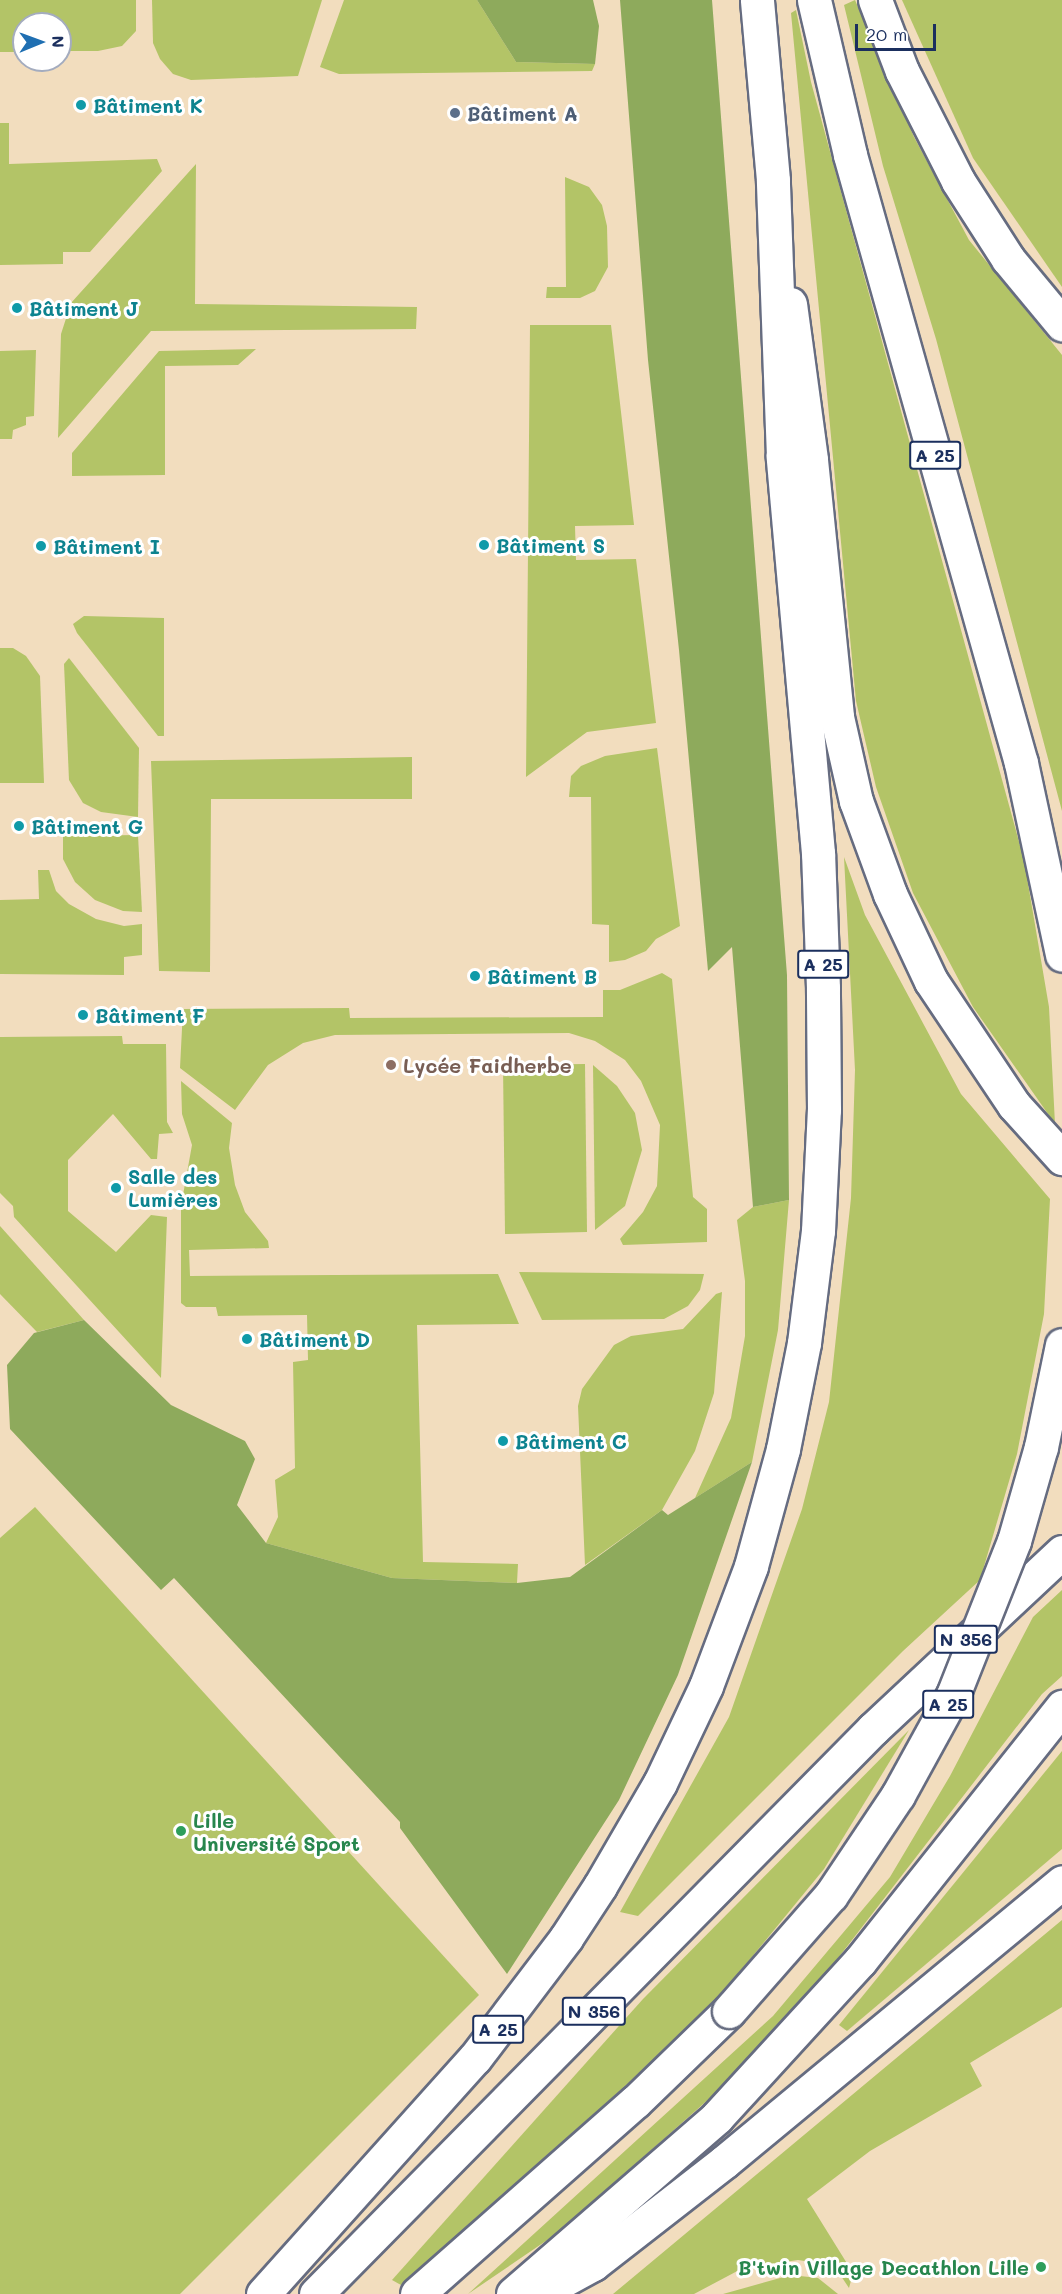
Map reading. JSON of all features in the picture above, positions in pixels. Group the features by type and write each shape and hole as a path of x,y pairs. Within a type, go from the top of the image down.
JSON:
{"highway":[{"name":"A 25","path":"262,2294 476,2058 566,1938 600,1886 660,1783 706,1686 751,1566 776,1478 812,1291 822,1175 825,1049 818,853 783,457 773,180 757,0"},
{"name":"A 25","path":"814,0 837,109 1022,763 1055,909 1062,955"},
{"path":"875,0 902,71 958,182 1008,259 1062,324"},
{"path":"773,180 811,460 837,717 856,801 890,894 936,990 1014,1105 1062,1158"},
{"name":"A 25","path":"417,2294 635,2102 729,2011 831,1895 898,1795 953,1695 1014,1541 1041,1447 1062,1345"},
{"name":"N 356","path":"316,2294 873,1729 1062,1552"},
{"path":"513,2294 655,2174 725,2108 860,1961 1062,1707"},
{"path":"538,2294 593,2264 724,2162 1062,1882"}],"green space":[{"path":"0,0 136,0 136,31 122,46 98,51 72,51 72,12 12,12 12,52 0,52"},
{"path":"152,0 322,0 298,76 191,80 173,74 160,59 153,43"},
{"path":"344,0 477,0 516,62 595,64 592,71 339,74 320,67"},
{"path":"477,0 593,0 599,26 595,64 516,62"},
{"path":"620,0 712,0 787,975 789,1200 753,1207 732,947 708,971 679,650 648,360"},
{"path":"855,0 914,137 969,240 1062,355 1062,811 936,339 883,166 844,5"},
{"path":"902,0 1062,0 1062,287 973,158"},
{"path":"796,10 811,82 1024,860 1049,1007 1055,1124 973,1007 913,893 876,787 856,701 791,13"},
{"path":"0,123 9,123 9,164 157,159 162,171 90,252 63,252 63,264 0,265"},
{"path":"196,164 195,304 417,307 416,329 151,331 58,438 61,334 71,303"},
{"path":"565,177 589,187 602,205 607,226 608,267 595,291 580,298 546,298 547,287 566,287"},
{"path":"530,325 611,325 634,525 575,526 576,560 636,559 656,723 587,732 526,777"},
{"path":"256,349 238,365 165,366 165,475 72,476 72,453 159,351"},
{"path":"36,350 34,416 26,417 26,425 13,430 12,439 0,439 0,351"},
{"path":"84,616 164,618 164,736 158,736 77,633 73,624"},
{"path":"0,648 13,648 26,656 40,676 44,783 0,783"},
{"path":"69,658 139,748 138,817 101,812 83,803 69,780 64,664"},
{"path":"657,748 680,926 656,939 646,951 625,960 609,962 609,925 592,924 591,797 569,797 571,776 581,766 605,756"},
{"path":"412,757 412,799 211,799 210,972 159,971 151,761"},
{"path":"138,835 142,912 123,911 95,900 75,882 63,859 63,836"},
{"path":"844,857 865,915 961,1094 1050,1199 1044,1314 1017,1454 980,1580 903,1651 638,1916 620,1912 729,1717 802,1509 829,1402 851,1198 855,1070"},
{"path":"38,870 49,870 56,891 69,904 96,919 124,926 142,924 142,955 124,957 124,975 0,974 0,900 39,899"},
{"path":"662,973 672,979 693,1197 707,1209 707,1242 623,1245 620,1239 643,1212 657,1186 660,1125 641,1081 625,1060 595,1041 569,1033 335,1035 303,1043 268,1065 235,1110 180,1068 183,1009 349,1008 350,1018 603,1017 603,990 620,990"},
{"path":"122,1036 123,1044 166,1044 167,1122 173,1133 159,1134 157,1159 151,1159 113,1114 68,1160 68,1211 116,1252 151,1215 167,1217 161,1378 14,1217 13,1206 0,1193 0,1037"},
{"path":"585,1064 587,1232 505,1234 503,1065"},
{"path":"593,1065 617,1086 635,1113 642,1150 625,1206 595,1230"},
{"path":"181,1081 232,1123 229,1148 235,1185 245,1212 268,1241 269,1248 189,1250 190,1276 498,1274 519,1324 417,1325 423,1562 518,1564 517,1583 392,1578 266,1543 278,1517 275,1480 295,1468 293,1362 308,1360 307,1315 218,1316 216,1307 186,1307 181,1303 181,1206 192,1145 182,1114"},
{"path":"789,1200 778,1330 752,1462 695,1498 731,1418 745,1336 745,1281 737,1220 753,1207"},
{"path":"0,1226 84,1320 37,1332 0,1294"},
{"path":"519,1272 704,1274 700,1290 688,1306 664,1319 542,1320"},
{"path":"722,1292 714,1393 695,1451 662,1510 585,1565 578,1406 582,1389 614,1345 631,1336 683,1329 716,1294"},
{"path":"84,1320 171,1405 245,1441 255,1459 237,1505 266,1543 392,1578 517,1583 570,1577 662,1510 668,1515 752,1462 678,1675 619,1800 507,1974 400,1828 400,1822 174,1578 161,1590 10,1429 7,1365 34,1333"},
{"path":"35,1507 479,1995 180,2294 0,2294 0,1538"},
{"path":"1062,1590 1062,1676 1042,1694 774,2041 559,2232 468,2294 773,2016 890,1877 950,1776 1033,1617"},
{"path":"909,1730 824,1869 724,1991 631,2081 401,2285 392,2280 643,1999"},
{"path":"1062,1751 1062,1849 847,2031 839,2025"},
{"path":"1062,1920 1062,2007 970,2063 982,2086 870,2151 807,2199 848,2265 852,2277 849,2288 841,2276 823,2264 798,2260 743,2268 694,2294 613,2294"},
{"path":"791,2275 818,2278 838,2294 723,2294"}],"place":[{"name":"Bâtiment K","path":"81,105"},
{"name":"Bâtiment A","path":"455,113"},
{"name":"Bâtiment J","path":"17,308"},
{"name":"Bâtiment S","path":"484,545"},
{"name":"Bâtiment I","path":"41,546"},
{"name":"Bâtiment G","path":"19,826"},
{"name":"Bâtiment B","path":"475,976"},
{"name":"Bâtiment F","path":"83,1015"},
{"name":"Lycée Faidherbe","path":"391,1065"},
{"name":"Salle des Lumières","path":"116,1188"},
{"name":"Bâtiment D","path":"247,1339"},
{"name":"Bâtiment C","path":"503,1441"},
{"name":"Lille Université Sport","path":"181,1831"},
{"name":"B'twin Village Decathlon Lille","path":"1041,2267"}]}
